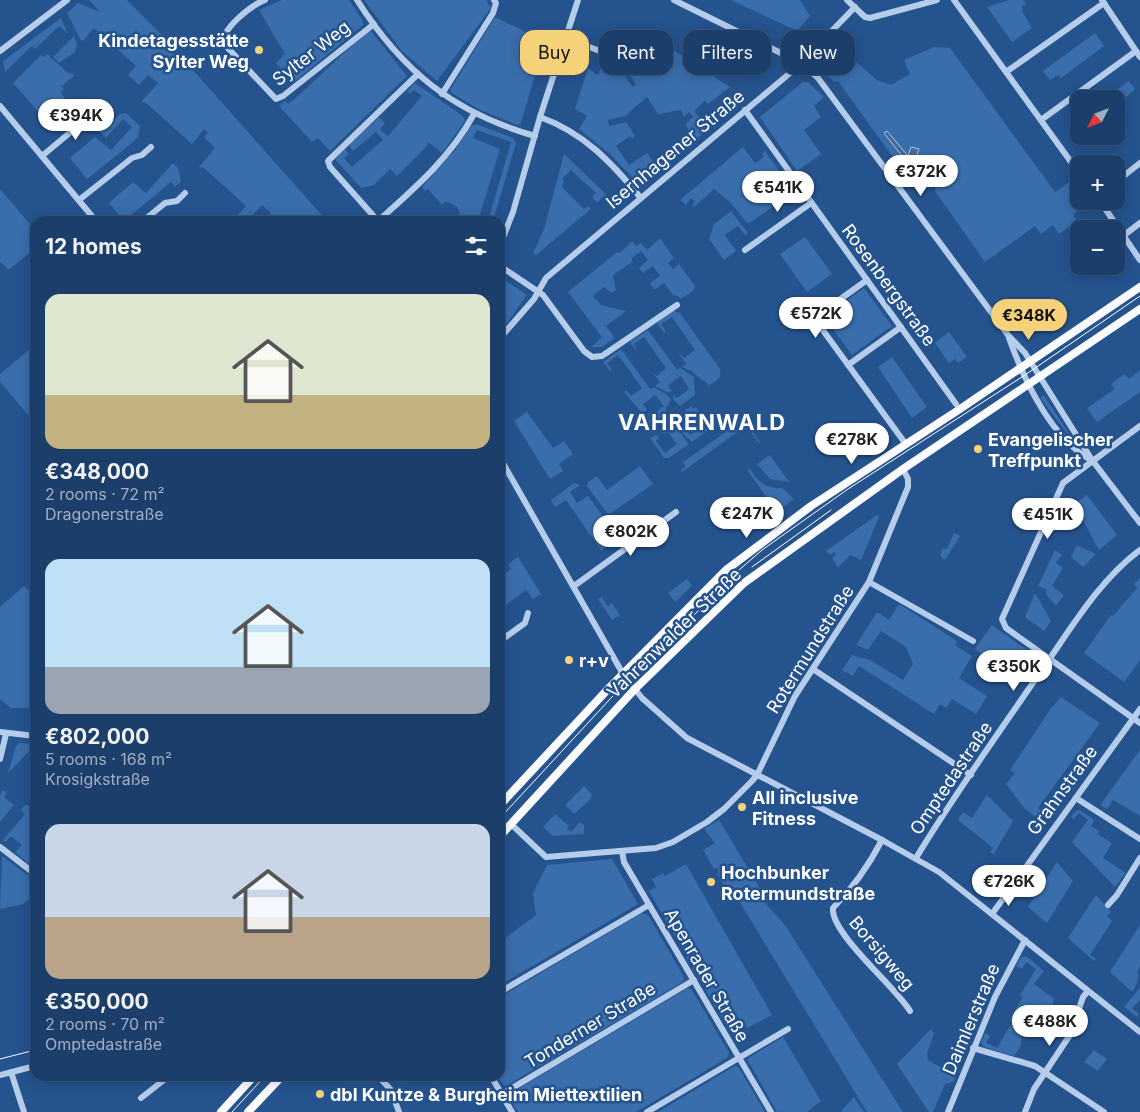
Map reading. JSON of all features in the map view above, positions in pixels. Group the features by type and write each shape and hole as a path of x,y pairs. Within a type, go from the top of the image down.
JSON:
{"main road":[{"name":"Vahrenwalder Straße","path":"505,800 623,674 726,570 806,510 1140,286"},
{"name":"Vahrenwalder Straße","path":"505,833 514,827 634,690 744,584 903,470 1030,386 1140,309"},
{"path":"221,1112 249,1081"},
{"path":"248,1112 277,1081"}],"street":[{"path":"0,51 67,0"},
{"path":"256,2 265,0"},
{"path":"357,0 374,24 418,74 442,94 474,114 535,136"},
{"path":"442,94 492,13 496,3 494,0"},
{"path":"568,30 578,0"},
{"path":"674,0 781,53"},
{"path":"847,0 865,17 870,18 937,0"},
{"path":"954,0 1070,160"},
{"path":"1006,72 1103,1 1138,54 1041,120"},
{"name":"Sylter Weg","path":"256,2 242,14 225,34 223,43 276,99 283,96 374,24"},
{"name":"Isernhagener Straße","path":"833,30 855,7"},
{"path":"374,216 330,167 328,161 418,74"},
{"path":"505,232 513,212 553,75"},
{"name":"Isernhagener Straße","path":"505,332 546,278 787,75"},
{"path":"813,75 828,89 1008,335 1030,361 1092,460 1140,523"},
{"path":"0,106 92,216"},
{"path":"42,156 97,110 109,110"},
{"name":"Rosenbergstraße","path":"745,110 955,401"},
{"path":"383,216 436,168 453,148 474,114"},
{"path":"540,117 574,132 590,144 606,158 640,197"},
{"path":"79,200 132,158 142,155 151,147"},
{"path":"1125,175 1140,163"},
{"path":"149,216 165,203 177,202 185,193"},
{"path":"745,250 812,203"},
{"path":"1125,234 1140,223"},
{"path":"1125,239 1140,260"},
{"path":"505,269 538,290 584,351 592,357 602,356 677,305"},
{"path":"867,280 814,318 906,443"},
{"path":"848,365 901,327"},
{"path":"1008,335 1034,396 1066,441 1078,452 1092,460"},
{"path":"1140,426 1063,483 1004,613 1002,623 1050,660 1140,724"},
{"path":"505,467 623,674 634,690 671,726 687,738 916,858 939,872 1140,1032"},
{"name":"Rotermundstraße","path":"514,827 546,856 622,851 656,848 692,831 724,810 757,775 788,709 869,582 908,487 908,479 903,470"},
{"path":"574,586 676,512"},
{"name":"Omptedastraße","path":"916,858 1050,660 1103,586 1140,550"},
{"path":"869,582 972,641"},
{"path":"505,637 525,623 528,613"},
{"path":"813,669 971,775"},
{"name":"Grahnstraße","path":"992,914 1140,709"},
{"path":"0,759 3,733 30,736"},
{"path":"1076,798 1140,839"},
{"name":"Borsigweg","path":"882,840 864,872 848,893 833,908 832,912 844,933 910,1011"},
{"path":"0,847 30,870"},
{"name":"Apenrader Straße","path":"622,851 624,862 771,1112"},
{"path":"1108,905 1118,896 1140,858"},
{"path":"505,989 649,905"},
{"name":"Daimlerstraße","path":"948,1112 995,997 1025,940"},
{"name":"Tonderner Straße","path":"502,1094 694,980"},
{"path":"1025,1112 1034,1089 1070,1035 1088,991"},
{"path":"647,1112 788,1029"},
{"path":"973,1048 1027,1063 1046,1073 1102,1111"},
{"path":"0,1075 30,1067"},
{"path":"11,1072 24,1112"},
{"path":"141,1098 163,1081"},
{"path":"383,1081 391,1090 399,1112"},
{"path":"494,1081 512,1112"}],"shaded area":[{"path":"89,0 127,0 161,34 323,216 269,216 271,213 262,205 252,216 237,216 246,206 204,168 199,167 215,148 204,137 208,133 204,129 192,144 146,103 141,102 158,83 148,75 139,85 128,75 136,66 94,28 83,41 80,39 67,13 78,3 100,12"},
{"path":"282,0 349,0 363,21 363,25 294,82 276,63 285,54 259,10"},
{"path":"364,0 486,0 491,8 437,81 402,51"},
{"path":"731,0 800,0 810,16 798,30"},
{"path":"1009,0 1024,0 1026,4 1022,6 1022,11 1032,28 1012,42 987,7"},
{"path":"495,17 522,30 520,30 520,75 535,75 521,123 518,125 480,110 450,90"},
{"path":"61,18 68,34 59,26 35,49 32,46 5,72 3,61"},
{"path":"370,30 407,76 330,151 318,138 312,142 279,106 285,101 288,104 299,95"},
{"path":"1095,33 1104,46 1061,78 1058,75 1050,80 1043,71"},
{"path":"74,36 77,44 75,52 59,63 53,57"},
{"path":"934,47 950,48 1055,192 1070,182 1070,210 1079,210 1073,214 1076,220 1070,220 1070,226 1059,234 1053,225 1041,234 1035,226 985,262 935,191 936,184 945,178 930,156 905,174 838,81 834,82 827,75 855,75 855,61 877,80 891,85 910,74 904,60"},
{"path":"673,50 683,56 683,75 712,75 730,87 708,104 705,100 694,111 709,128 693,142 686,124 693,117 689,112 684,117 681,110 658,114 647,97 628,115 608,120 609,126 626,122 635,136 632,138 630,136 616,146 629,165 647,153 658,169 641,183 638,183 610,154 579,129 587,116 575,109 586,75 589,75 589,69 598,75 599,73 599,75 624,75 633,87 636,84 629,75 673,75"},
{"path":"47,54 68,73 75,75 62,86 64,90 60,92 65,98 43,117 13,83 41,55 44,57"},
{"path":"1129,81 1135,89 1125,98 1125,90 1116,90"},
{"path":"803,82 808,82 824,97 814,106 821,117 804,130 821,154 797,171 760,117"},
{"path":"415,83 463,116 465,121 442,153 428,142 427,146 397,176 390,169 374,185 361,188 335,159 345,149 349,154 344,158 352,167 383,140 376,132 353,151 349,145 379,117 385,123 380,129 388,136 422,96 414,90 410,94 407,91"},
{"path":"126,113 140,126 138,138 87,179 70,158 95,137 111,150 132,127 123,119 106,138 92,123 96,121 110,124 120,114"},
{"path":"476,124 513,138 516,143 494,216 489,216 511,142 477,130 473,138 500,149 480,216 459,216 457,207 446,201 442,205 428,189 425,191 422,187 455,150 471,126"},
{"path":"887,131 908,156 911,147 919,149 912,169 884,133"},
{"path":"743,147 755,163 764,157 762,154 765,151 801,202 798,204 791,194 748,224 729,201 714,189 694,207 692,206 695,202 691,198 686,205 680,200"},
{"path":"564,154 606,194 597,203 592,197 596,193 571,170 562,179 564,181 562,187 584,209 588,206 591,209 536,255 533,253 544,229"},
{"path":"173,163 178,168 181,181 175,187 171,182 130,216 120,216 109,203 133,182 146,193"},
{"path":"0,189 30,224 30,252 9,270 0,262"},
{"path":"731,211 748,233 745,235 738,226 725,235 736,251 724,260 709,239 714,224"},
{"path":"805,237 832,274 807,292 780,254"},
{"path":"660,238 674,258 668,263 673,269 679,264 695,286 694,290 681,299 676,295 674,296 664,283 654,290 650,283 660,276 653,266 643,273 639,268 648,260 641,251 632,258 632,262 613,275 616,290 611,293 604,287 593,296 601,305 626,311 606,326 615,338 602,347 591,347 602,337 568,292 616,253 621,252 632,241 636,246 641,243 647,250"},
{"path":"505,280 527,295 505,326"},
{"path":"864,288 892,326 852,355 824,317"},
{"path":"674,311 680,313 720,369 719,377 709,385 691,371 682,367 686,364 678,352 684,358 695,350 672,317 661,324 666,332 664,333 657,323"},
{"path":"648,330 677,370 680,368 694,377 695,395 680,406 674,400 673,395 677,398 689,389 681,376 668,385 672,391 669,393 655,386 660,382 652,372 657,376 666,368 644,337 634,344 637,352 630,342"},
{"path":"949,332 967,357 958,363 955,359 949,363 935,343"},
{"path":"30,349 30,417 0,382 0,374"},
{"path":"621,349 650,389 654,387 671,400 666,408 666,415 655,424 648,423 650,418 648,413 652,415 664,406 655,395 643,404 647,410 642,413 624,392 626,390 631,396 642,388 618,355 607,363 612,370 610,371 603,362"},
{"path":"892,357 927,407 912,418 878,367"},
{"path":"1140,370 1140,392 1097,422 1087,408 1115,389 1111,384 1124,374 1129,379"},
{"path":"1044,396 1080,450 1040,398"},
{"path":"691,406 693,409 696,407 710,429 692,442 680,431 673,418 681,415 683,421 681,423 690,435 703,425 694,413 689,416 685,411 683,412"},
{"path":"527,412 553,448 564,441 573,454 559,464 563,471 550,479 514,421"},
{"path":"744,419 759,443 748,428 744,430 743,428 682,472 681,470 686,466 683,462"},
{"path":"664,425 668,429 674,425 689,444 669,458 664,458 650,438 657,435 659,438 656,441 665,453 677,444 668,432 664,434 660,431"},
{"path":"770,455 789,482 770,479 757,464"},
{"path":"640,466 653,484 611,513 607,513 587,486 588,482 597,476 607,490"},
{"path":"749,468 766,486 782,488 794,499 777,512 748,471"},
{"path":"574,483 580,485 570,492 577,503 588,496 622,542 620,544 615,537 604,544 606,547 601,551 566,500 555,507 551,500"},
{"path":"1087,495 1117,535 1099,550 1074,504"},
{"path":"877,515 879,517 861,560 850,555 838,568 832,558 836,555 834,552 830,555 826,551"},
{"path":"954,533 960,536 945,560 940,556 943,548 947,549"},
{"path":"1077,545 1096,554 1083,567 1071,557"},
{"path":"1055,550 1062,555 1056,563 1063,568 1052,586 1064,595 1056,606 1046,594 1047,590 1038,586"},
{"path":"518,557 541,594 533,599 526,590 505,605 505,573 511,569 508,564"},
{"path":"1140,578 1140,660 1124,682 1084,653 1111,615 1113,616 1137,588 1134,584"},
{"path":"687,579 692,586 675,602 668,593"},
{"path":"24,586 30,592 30,708 11,708 0,699 0,607"},
{"path":"1035,593 1051,621 1044,631 1025,617"},
{"path":"602,597 607,606 612,603 620,615 612,620 598,599"},
{"path":"899,604 957,641 955,645 972,656 959,678 987,696 976,714 952,699 946,708 940,704 934,714 859,666 853,676 842,670 852,655 870,660 903,680 913,664 906,647 881,631 868,650 856,645 877,612 889,620"},
{"path":"992,625 1031,653 1026,661 1035,667 1024,683 975,649"},
{"path":"1061,697 1100,723 1038,808 1042,812 1038,818 1025,809 1006,784 1015,773 1010,770 1051,708"},
{"path":"20,743 30,744 30,750 8,773 16,746"},
{"path":"1140,750 1140,816 1113,800 1107,809 1100,805"},
{"path":"584,786 592,794 590,800 574,814 565,805"},
{"path":"2,790 7,793 4,797 14,805 0,822 0,796"},
{"path":"987,795 1013,821 994,854 990,852 993,848 958,820 963,812 972,818"},
{"path":"26,804 30,807 30,861 28,863 15,852 22,845 11,836 5,842 3,840 25,814 21,810"},
{"path":"1080,810 1094,820 1091,826 1099,831 1097,834 1112,843 1103,858 1126,873 1115,887 1072,842 1088,820 1079,813 1074,819 1071,817 1076,811"},
{"path":"555,814 569,826 567,829 571,832 580,822 584,825 584,834 553,836 543,827"},
{"path":"719,820 761,890 758,895 785,925 903,1112 867,1112 733,891 729,894 717,874 719,873 717,868 714,869 703,850 715,843 704,829"},
{"path":"2,856 30,877 30,899 23,904 0,909"},
{"path":"612,859 638,904 505,982 505,938 536,915 533,893 547,865"},
{"path":"1057,862 1073,881 1047,923 1028,907"},
{"path":"686,864 772,1015 747,1028 744,1023 729,1031 649,891 656,887 652,879 663,873 665,876"},
{"path":"1096,895 1111,912 1107,916 1112,921 1090,955 1096,959 1094,961 1068,938"},
{"path":"642,913 648,915 684,977 683,982 506,1086 501,1081 505,1081 505,994"},
{"path":"1140,925 1140,966 1137,972 1137,982 1132,992 1110,972"},
{"path":"1026,956 1044,971 1034,984 1054,999 1051,1011 1046,1010 1043,1023 1034,1017 1032,1020 1028,1017 1017,1034 1022,1037 1020,1047 1014,1056 984,1047 981,1042 985,1033 990,1036 986,1043 997,1048 1012,1022 1009,1020 1023,997 1020,995 1036,969 1026,962 1022,969 1016,966 1020,958"},
{"path":"688,988 692,990 729,1053 727,1058 636,1112 518,1112 509,1098 511,1093"},
{"path":"1140,988 1140,1000 1132,1008 1139,1014 1137,1017 1124,1007"},
{"path":"931,1029 934,1033 927,1053 928,1060 956,1076 954,1081 945,1084 933,1112 929,1112 897,1064"},
{"path":"783,1037 821,1101 807,1112 777,1112 747,1059"},
{"path":"1094,1050 1107,1059 1098,1071 1084,1062"},
{"path":"735,1066 739,1068 765,1112 658,1112"},
{"path":"854,1097 864,1112 842,1112 841,1111"}],"tram line":[{"path":"505,813 611,698 739,570 762,550 848,489 1025,375 1140,296"},
{"path":"752,567 831,510"},
{"path":"0,1059 30,1051"},
{"path":"232,1112 260,1081"}],"place":[{"name":"Kindetagesstätte Sylter Weg","path":"259,50"},
{"name":"Evangelischer Treffpunkt","path":"978,449"},
{"name":"r+v","path":"569,660"},
{"name":"All inclusive Fitness","path":"742,807"},
{"name":"Hochbunker Rotermundstraße","path":"711,882"},
{"name":"dbl Kuntze & Burgheim Miettextilien","path":"320,1094"}],"district":[{"name":"VAHRENWALD","path":"702,422"}]}
